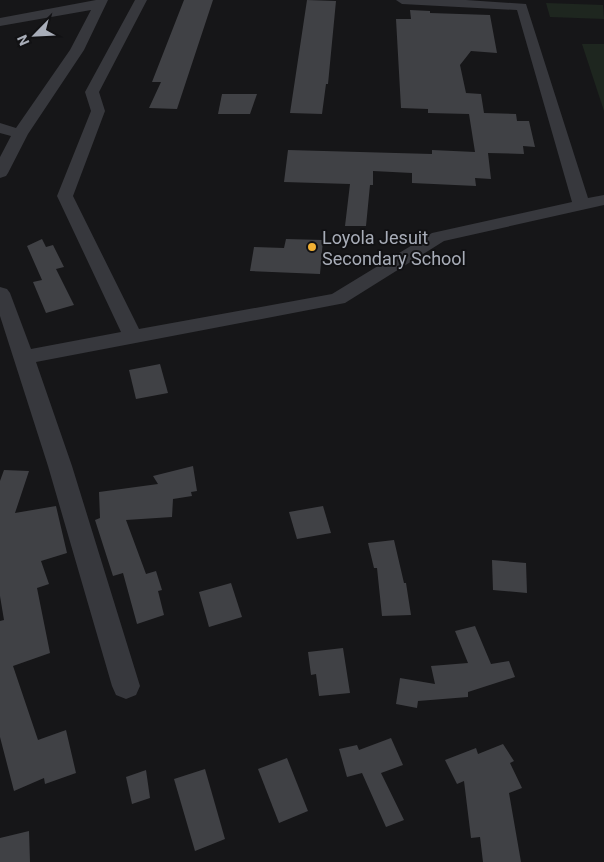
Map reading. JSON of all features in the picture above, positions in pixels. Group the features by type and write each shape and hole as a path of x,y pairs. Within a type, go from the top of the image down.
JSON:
{"street":[{"path":"132,337 64,196 98,111 92,92 141,0"},
{"path":"402,0 522,7 581,204"},
{"path":"0,22 100,2"},
{"path":"0,173 20,134 77,50 100,2"},
{"path":"0,128 20,134"},
{"path":"23,357 338,299 438,236 604,200"},
{"path":"0,293 60,466 126,686"}],"shaded area":[{"path":"546,3 603,5 604,19 550,17"},
{"path":"582,44 604,44 604,111"}],"building":[{"path":"184,0 213,0 177,109 149,108 161,82 152,82"},
{"path":"307,0 336,1 328,84 326,84 322,114 290,113"},
{"path":"410,10 430,11 430,13 490,15 497,53 471,51 460,65 466,93 481,94 484,113 516,114 517,121 529,121 535,147 523,146 524,154 488,153 491,179 475,178 476,186 412,183 412,173 373,171 373,185 370,185 366,226 345,226 350,184 284,182 288,150 432,154 432,150 475,152 469,114 428,113 428,109 401,108 396,19 411,19"},
{"path":"222,94 257,94 250,114 218,114"},
{"path":"42,239 46,247 53,245 64,267 56,269 74,305 46,313 33,282 42,280 27,246"},
{"path":"286,239 323,240 320,274 250,271 254,247 284,248"},
{"path":"160,364 168,393 136,399 129,370"},
{"path":"193,466 197,491 191,492 192,496 173,499 172,517 126,520 146,574 156,571 162,590 158,591 164,615 137,624 123,573 113,576 95,520 100,518 99,492 158,484 153,476"},
{"path":"4,470 29,471 15,513 56,506 67,553 41,561 49,584 37,588 50,653 13,666 38,740 66,730 76,773 45,784 44,778 14,791 0,737 0,621 4,620 0,596 0,481"},
{"path":"323,506 331,533 297,539 289,512"},
{"path":"394,540 404,583 406,583 411,615 382,616 377,568 374,568 368,543"},
{"path":"492,560 526,563 527,593 493,590"},
{"path":"231,583 242,617 209,627 199,592"},
{"path":"475,626 491,664 509,661 515,677 468,692 468,697 418,701 417,708 396,704 400,678 435,684 431,666 468,663 455,631"},
{"path":"343,648 350,693 319,696 316,674 311,675 308,652"},
{"path":"391,738 403,765 381,773 404,820 386,827 362,773 347,777 339,749 357,745 359,750"},
{"path":"503,744 514,761 510,763 522,788 509,793 521,862 483,862 480,837 471,838 464,781 457,784 445,760 476,748 478,754"},
{"path":"287,758 308,811 279,823 258,769"},
{"path":"205,769 225,839 195,851 174,779"},
{"path":"146,770 150,798 132,804 126,777"},
{"path":"29,831 30,862 0,862 0,838"}],"place":[{"name":"Loyola Jesuit Secondary School","path":"312,247"}]}
